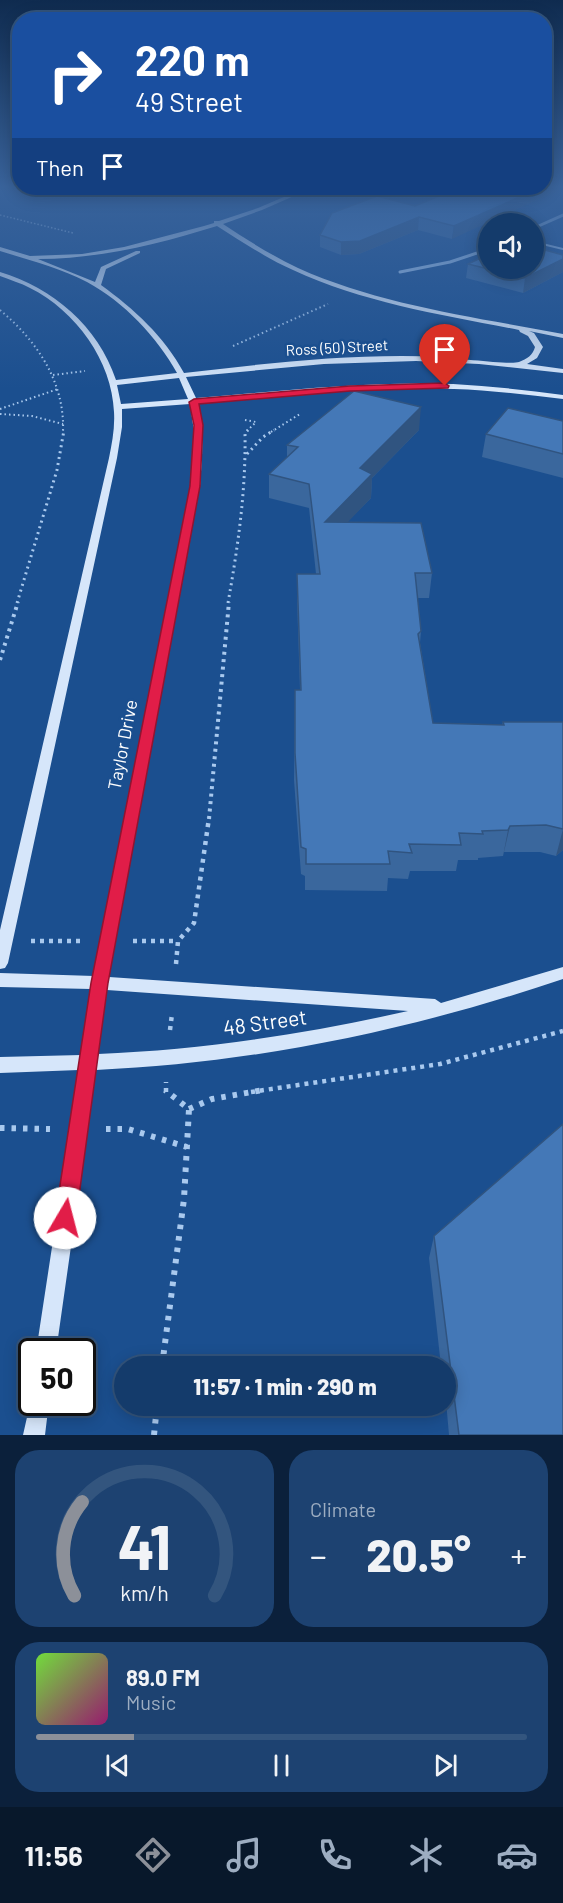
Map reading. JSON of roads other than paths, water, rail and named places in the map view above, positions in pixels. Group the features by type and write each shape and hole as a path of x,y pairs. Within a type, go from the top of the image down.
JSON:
{"main road":[{"name":"Taylor Drive","path":"19,255 97,286 131,313 154,337 182,375 194,402 198,425 195,486 100,983 48,1338"},
{"path":"26,257 97,255"},
{"path":"97,286 103,268 131,255"},
{"path":"270,255 300,271 354,292 396,304 563,336"},
{"path":"0,274 34,287 57,303 87,333 99,350 113,383 118,407 113,458 0,963"},
{"path":"515,328 531,335 539,348 538,353 531,360 519,365"},
{"name":"Ross (50) Street","path":"113,383 267,365 397,358 519,365 563,371"},
{"path":"118,407 392,386 563,391"},
{"path":"503,389 563,397"},
{"name":"48 Street","path":"0,1065 168,1057 341,1033 525,986 563,973"},
{"name":"48 Street","path":"0,980 100,983 445,1007"},
{"path":"34,1435 37,1416"}],"street":[{"path":"400,272 450,262 471,255"}]}
